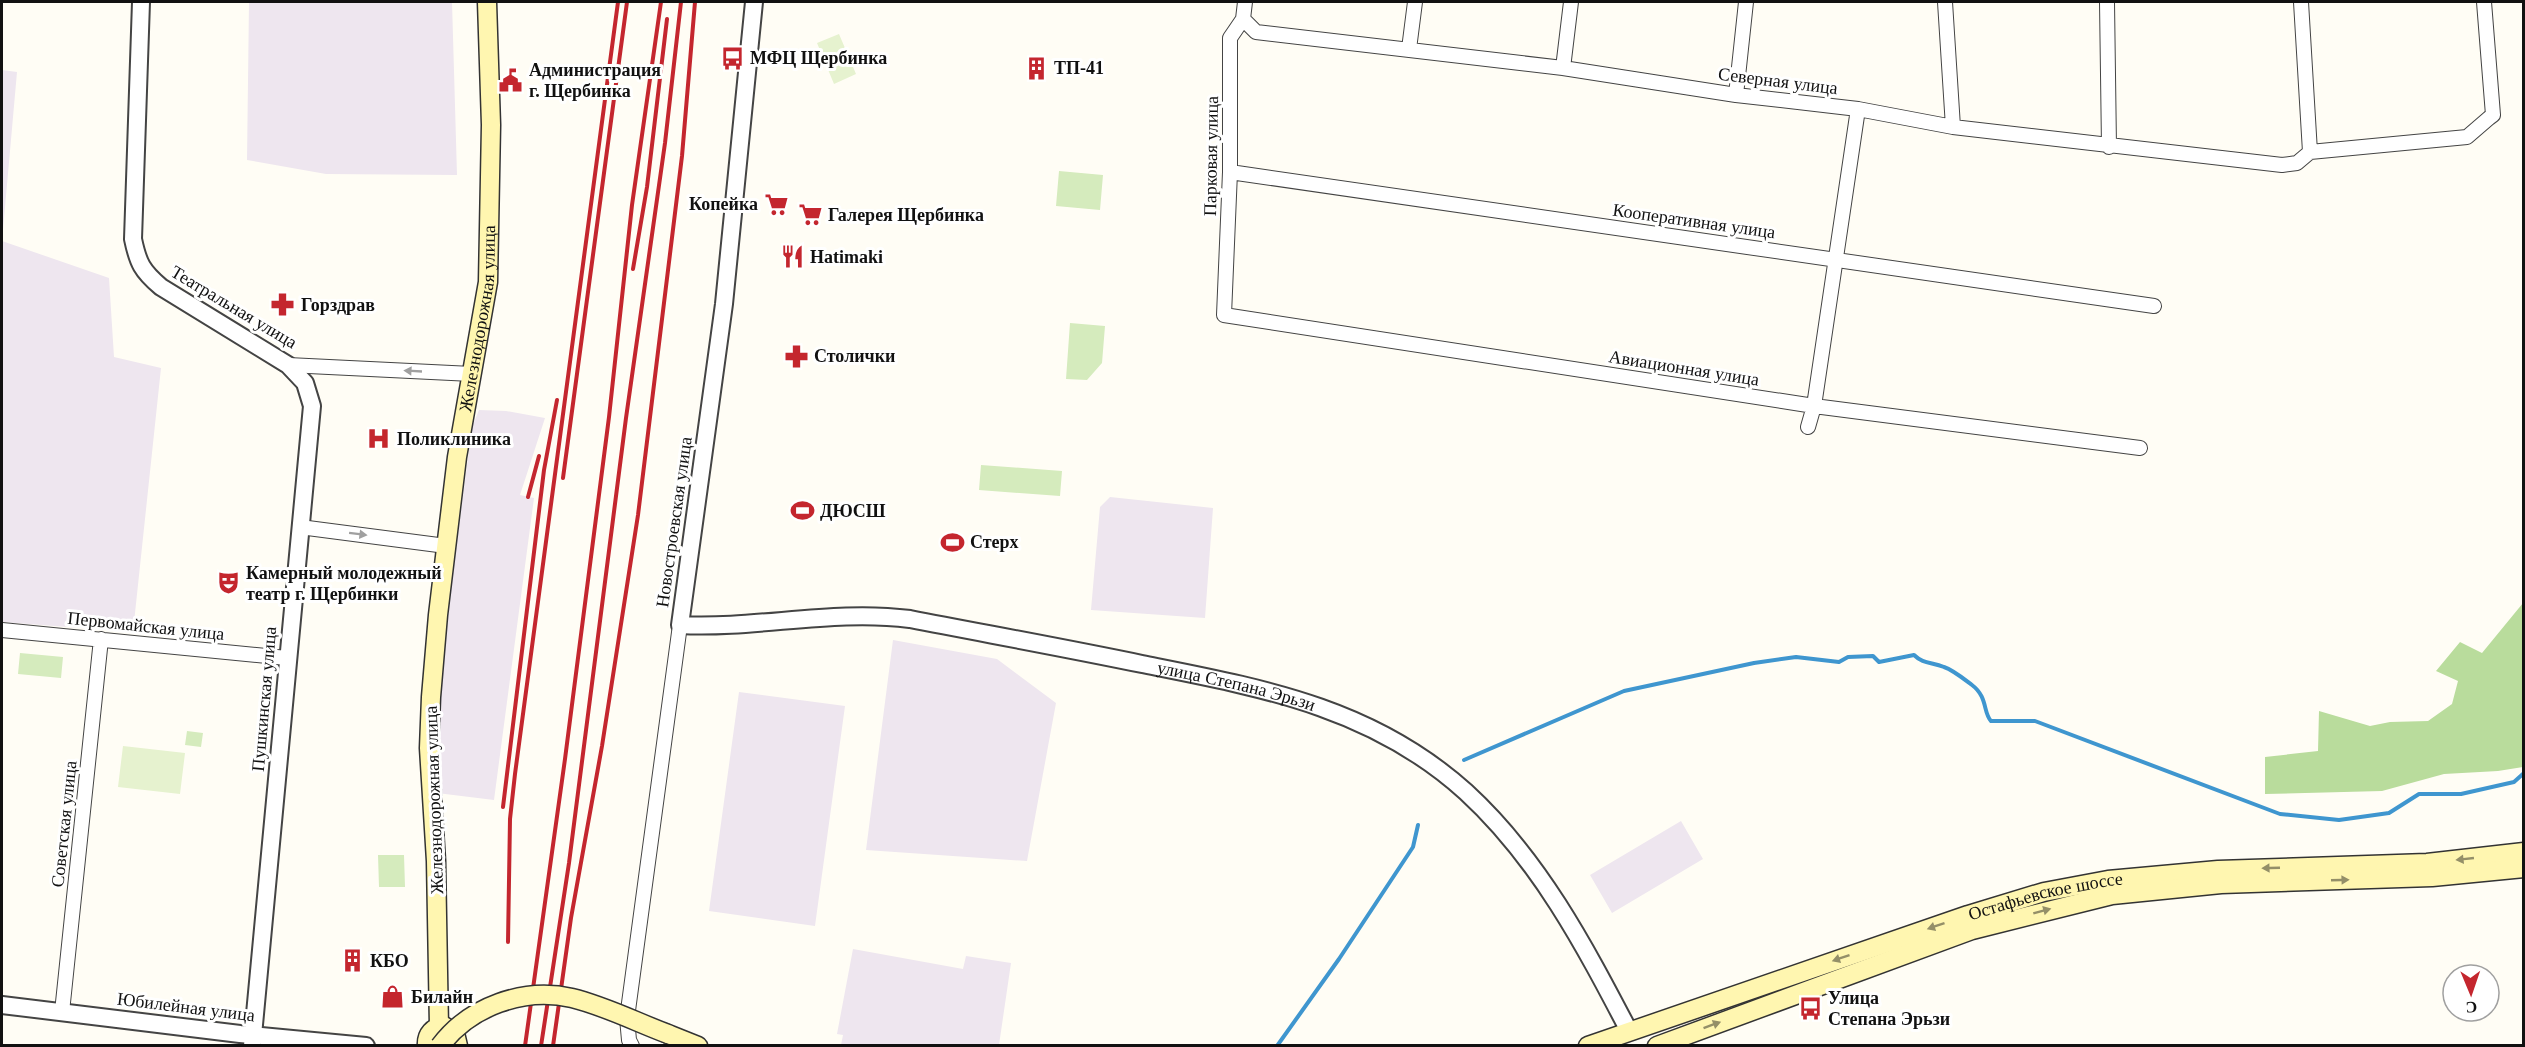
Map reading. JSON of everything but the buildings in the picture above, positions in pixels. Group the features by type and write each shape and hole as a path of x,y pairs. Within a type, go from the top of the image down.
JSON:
{"main road":[{"name":"Железнодорожная улица","path":"439,1027 436,861 429,748 431,697 457,457 488,282 491,243 491,125 487,2"},
{"name":"Остафьевское шоссе","path":"1588,1046 1633,1038 1958,919 2043,892 2108,880 2218,870 2427,863 2523,852"},
{"name":"Остафьевское шоссе","path":"1658,1046 1972,930 2112,895 2222,884 2432,878 2523,868"},
{"path":"440,1046 461,1024 484,1009 509,999 541,995 581,1001 698,1046"},
{"path":"428,1046 429,1035 439,1027 452,1029 458,1036 458,1046"}],"street":[{"name":"Театральная улица","path":"141,2 133,239 137,260 145,273 161,287 288,365 472,374"},
{"name":"Новостроевская улица","path":"632,1046 629,1040 627,1018 724,304 754,2"},
{"name":"Парковая улица","path":"1224,315 1230,172 1230,38 1243,19 1245,2"},
{"path":"1409,49 1415,2"},
{"path":"1563,69 1571,2"},
{"path":"1736,95 1746,2"},
{"path":"1945,2 1953,127"},
{"path":"2107,2 2109,147"},
{"path":"2301,2 2310,152 2467,137 2493,115 2484,2"},
{"name":"Северная улица","path":"1243,19 1256,32 1563,69 1736,95 1858,109 1953,127 2109,147 2282,165 2297,163 2310,152"},
{"path":"1808,427 1814,406 1858,109"},
{"name":"Кооперативная улица","path":"1230,172 2154,306"},
{"name":"Авиационная улица","path":"1224,315 1814,406 2140,448"},
{"name":"Пушкинская улица","path":"253,1040 312,406 305,383 288,365"},
{"path":"300,527 446,546"},
{"name":"улица Степана Эрьзи","path":"680,626 706,627 863,615 910,619 1252,686 1350,717 1375,728 1431,765 1465,791 1503,831 1539,874 1561,907 1633,1038"},
{"name":"Первомайская улица","path":"2,630 287,658"},
{"name":"Советская улица","path":"62,1012 101,639"},
{"name":"Юбилейная улица","path":"2,1005 253,1040 366,1046"}],"shaded area":[{"path":"249,2 452,2 457,175 326,174 247,160"},
{"path":"2,70 17,72 2,241"},
{"path":"2,241 109,278 114,357 161,368 133,632 2,622"},
{"path":"479,410 506,411 545,418 520,495 534,498 494,800 437,793 436,702 472,427"},
{"path":"1110,497 1213,508 1205,618 1091,610 1100,507"},
{"path":"893,640 997,659 1056,703 1027,861 866,850"},
{"path":"739,692 845,706 815,926 709,911"},
{"path":"1681,821 1703,859 1612,913 1590,875"},
{"path":"853,949 963,969 966,956 1011,963 999,1045 841,1045 843,1035 837,1034"}],"green space":[{"path":"839,34 856,74 834,84 817,43"},
{"path":"1059,171 1103,175 1100,210 1056,206"},
{"path":"1070,323 1105,326 1102,363 1087,380 1066,379"},
{"path":"981,465 1062,471 1060,496 979,490"},
{"path":"2523,603 2523,767 2444,774 2382,791 2265,794 2265,757 2318,751 2319,711 2370,726 2390,722 2428,721 2452,704 2458,681 2436,671 2460,642 2482,653"},
{"path":"20,653 63,657 61,678 18,674"},
{"path":"187,731 203,733 201,747 185,745"},
{"path":"123,746 185,753 180,794 118,787"},
{"path":"378,855 404,855 405,887 379,887"}],"waterway":[{"path":"1464,760 1624,691 1754,663 1796,657 1839,662 1848,657 1873,656 1879,662 1914,655 1924,661 1951,670 1972,685 1981,695 1991,721 2035,721 2280,814 2339,820 2389,813 2419,794 2461,794 2514,782 2524,773"},
{"path":"1277,1046 1339,959 1413,847 1418,825"}],"railway":[{"path":"508,942 510,819 515,774 618,2"},
{"path":"563,478 627,2"},
{"path":"525,1046 565,759 609,417 632,205 661,2"},
{"path":"541,1046 569,863 626,418 665,143 681,2"},
{"path":"553,1046 571,918 602,746 638,515 682,156 695,2"},
{"path":"633,269 647,187 667,19"},
{"path":"503,807 544,470 557,400"},
{"path":"528,497 539,456"}],"place":[{"name":"МФЦ Щербинка","path":"732,58"},
{"name":"ТП-41","path":"1036,68"},
{"name":"Администрация г. Щербинка","path":"511,80"},
{"name":"Копейка","path":"776,204"},
{"name":"Галерея Щербинка","path":"810,215"},
{"name":"Hatimaki","path":"792,257"},
{"name":"Горздрав","path":"283,305"},
{"name":"Столички","path":"796,356"},
{"name":"Поликлиника","path":"379,439"},
{"name":"ДЮСШ","path":"802,511"},
{"name":"Стерх","path":"952,542"},
{"name":"Камерный молодежный театр г. Щербинки","path":"228,583"},
{"name":"КБО","path":"352,961"},
{"name":"Билайн","path":"393,997"},
{"name":"Улица Степана Эрьзи","path":"1810,1008"}]}
